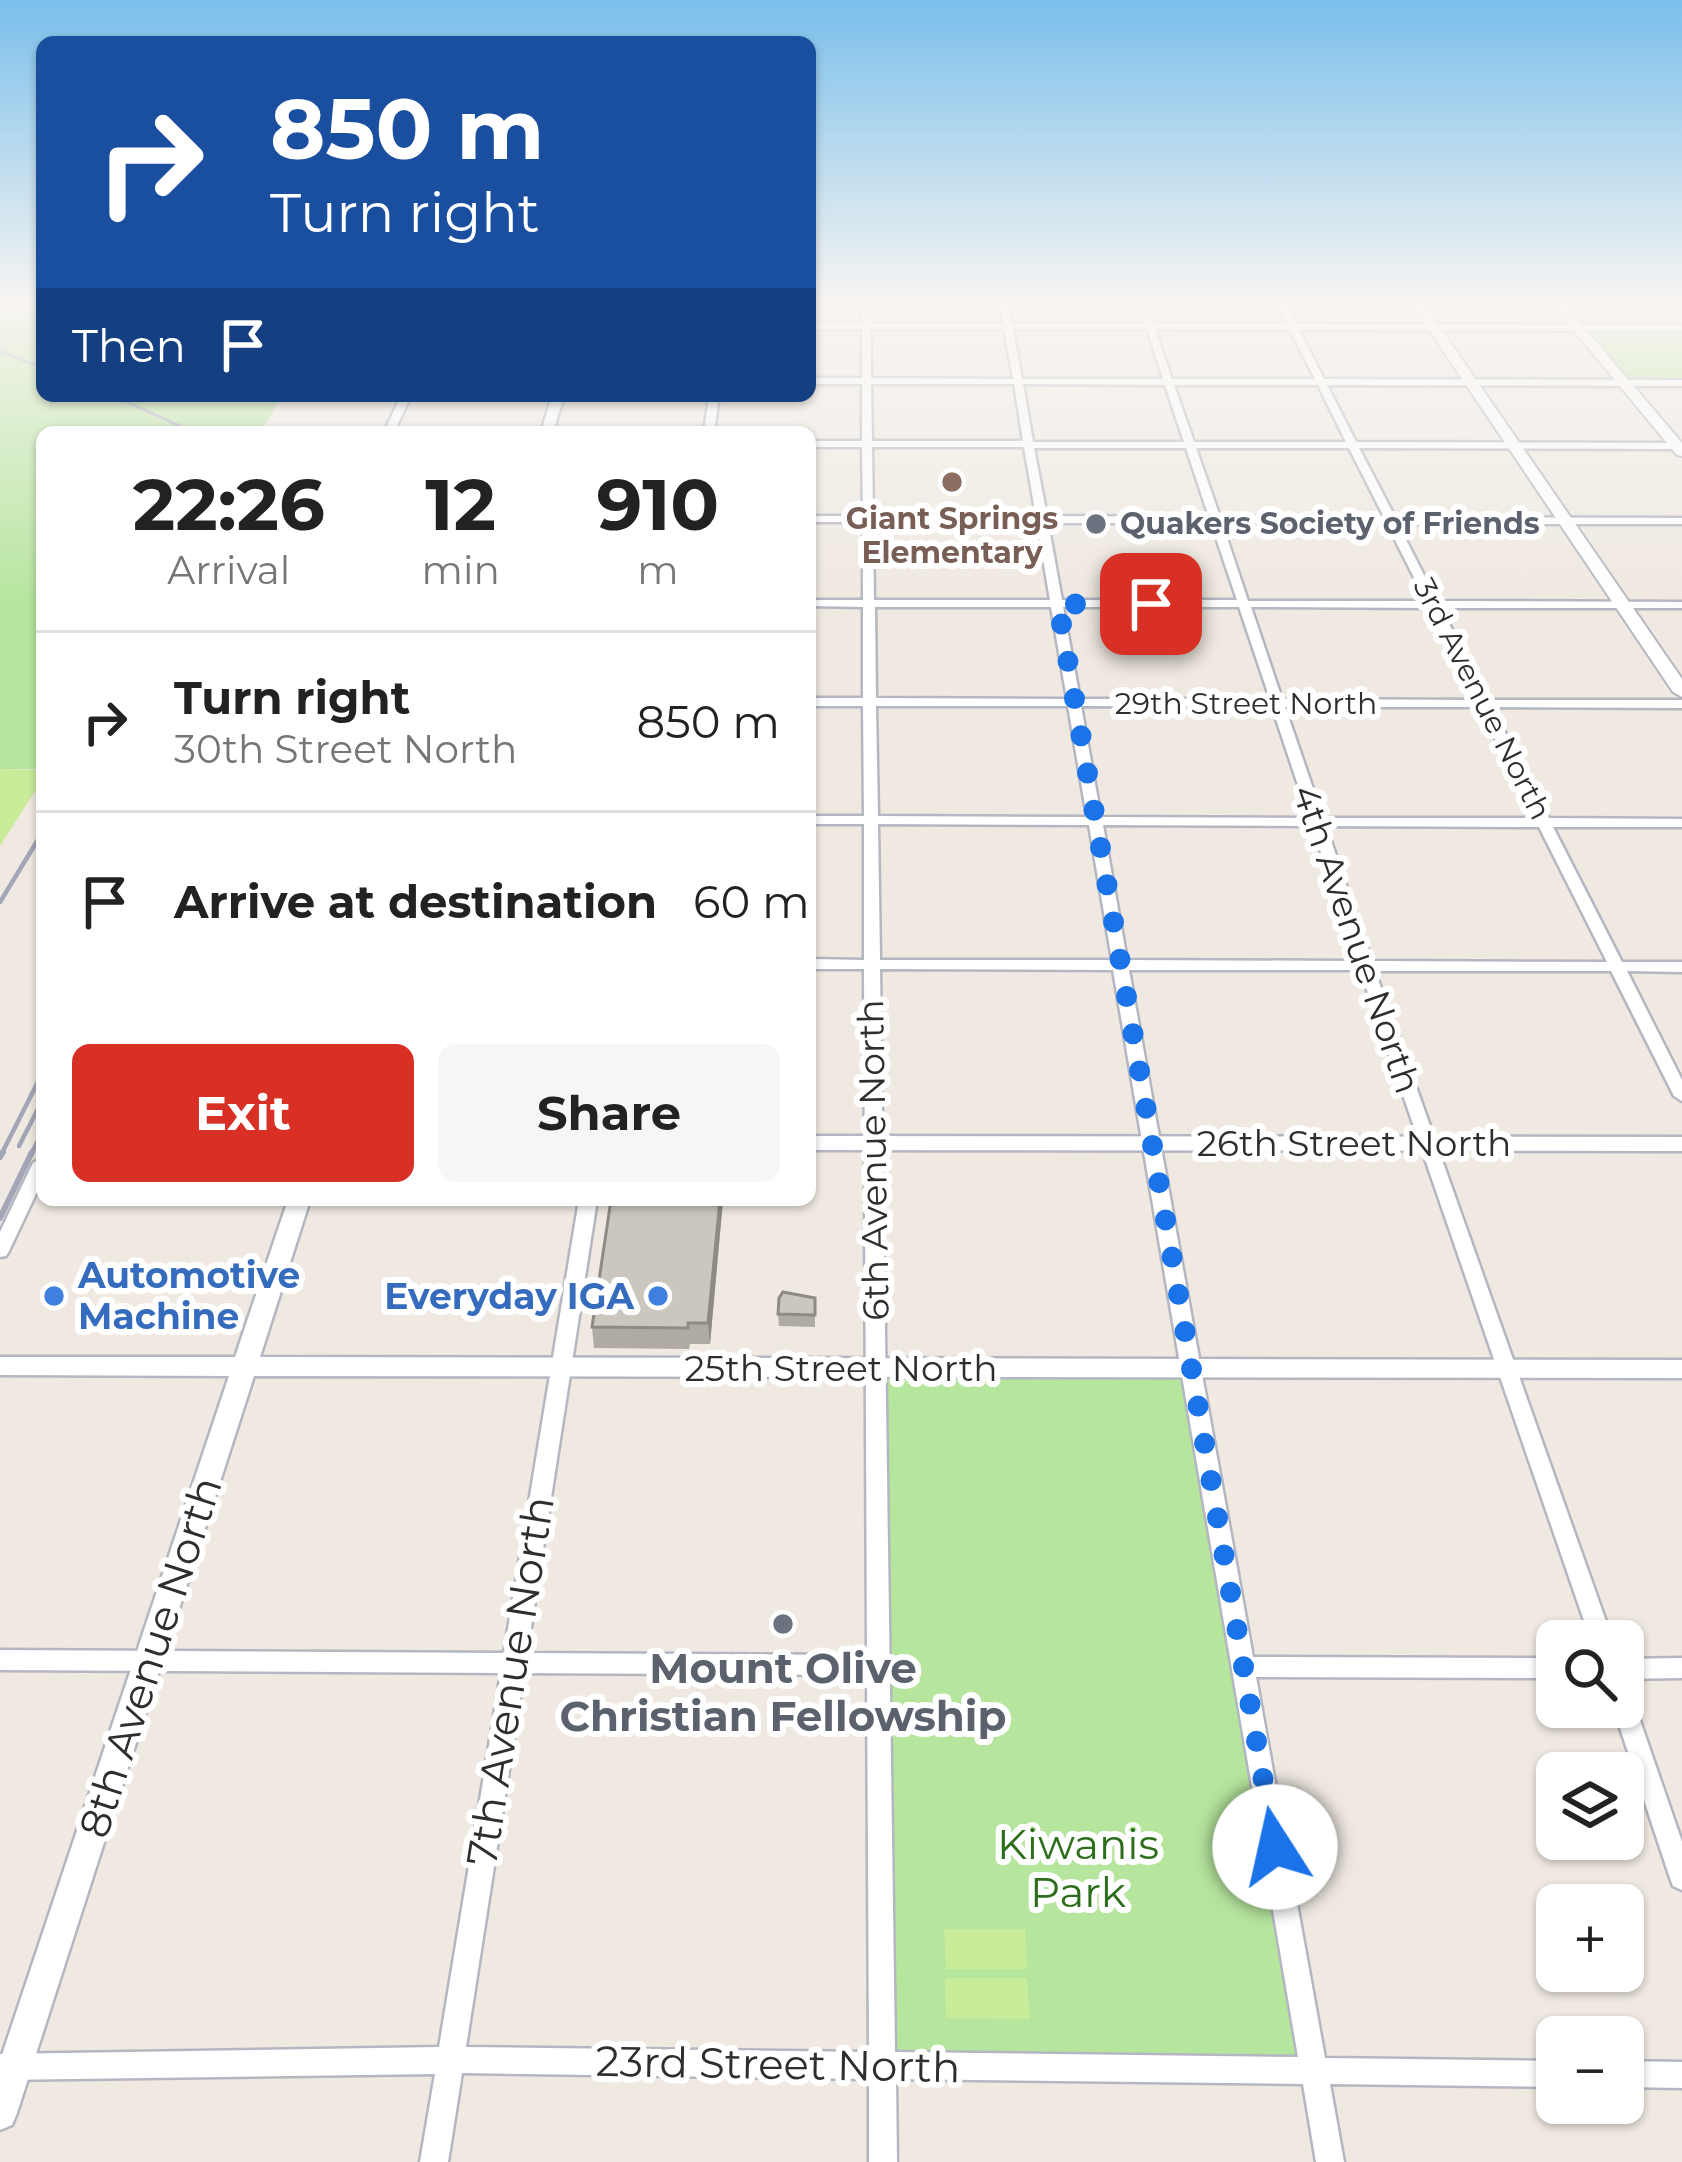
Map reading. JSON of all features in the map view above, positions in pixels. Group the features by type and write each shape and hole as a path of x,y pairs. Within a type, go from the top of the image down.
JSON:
{"main road":[{"path":"1488,404 1682,692"},
{"path":"1641,404 1680,448"}],"street":[{"name":"6th Avenue North","path":"866,404 883,2162"},
{"path":"1022,404 1330,2162"},
{"name":"4th Avenue North","path":"1176,404 1426,1142 1595,1620"},
{"name":"3rd Avenue North","path":"1330,404 1682,1096"},
{"path":"816,444 1680,448"},
{"path":"816,519 1682,521"},
{"path":"816,603 1682,605"},
{"name":"29th Street North","path":"816,702 1682,704"},
{"path":"816,820 1682,823"},
{"path":"816,964 1682,967"},
{"name":"26th Street North","path":"816,1143 1682,1144"},
{"path":"0,1251 36,1176"},
{"name":"8th Avenue North","path":"0,2113 8,2067 297,1206"},
{"name":"7th Avenue North","path":"434,2162 587,1206"},
{"name":"25th Street North","path":"0,1366 1682,1369"},
{"path":"0,1660 878,1665"},
{"path":"1244,1667 1536,1668"},
{"path":"1644,1669 1682,1668"},
{"path":"1631,1728 1682,1878"},
{"name":"23rd Street North","path":"8,2067 450,2060 1536,2074"},
{"path":"1644,2074 1682,2075"}],"green space":[{"path":"0,404 277,404 264,426 36,426 36,769 0,769"},
{"path":"0,769 36,770 36,789 0,846"},
{"name":"Kiwanis Park","path":"875,1368 1191,1368 1314,2072 882,2065"},
{"path":"944,1929 1025,1929 1027,1969 946,1969"},
{"path":"945,1978 1027,1978 1030,2019 946,2018"}],"building":[{"name":"Everyday IGA","path":"610,1206 719,1206 708,1323 688,1323 688,1328 592,1327"},
{"path":"783,1292 815,1298 815,1315 778,1314"}],"railway":[{"path":"131,404 180,426"},
{"path":"0,902 36,843"},
{"path":"1,1155 36,1086"},
{"path":"19,1146 36,1113"},
{"path":"31,1155 36,1145"},
{"path":"0,1157 3,1152"},
{"path":"0,1218 32,1152"}],"place":[{"name":"Giant Springs Elementary","path":"952,482"},
{"name":"Quakers Society of Friends","path":"1096,524"},
{"name":"Automotive Machine","path":"54,1296"},
{"name":"Everyday IGA","path":"658,1296"},
{"name":"Mount Olive Christian Fellowship","path":"783,1624"}],"route":[{"path":"1151,604 1058,604 1275,1847"}]}
